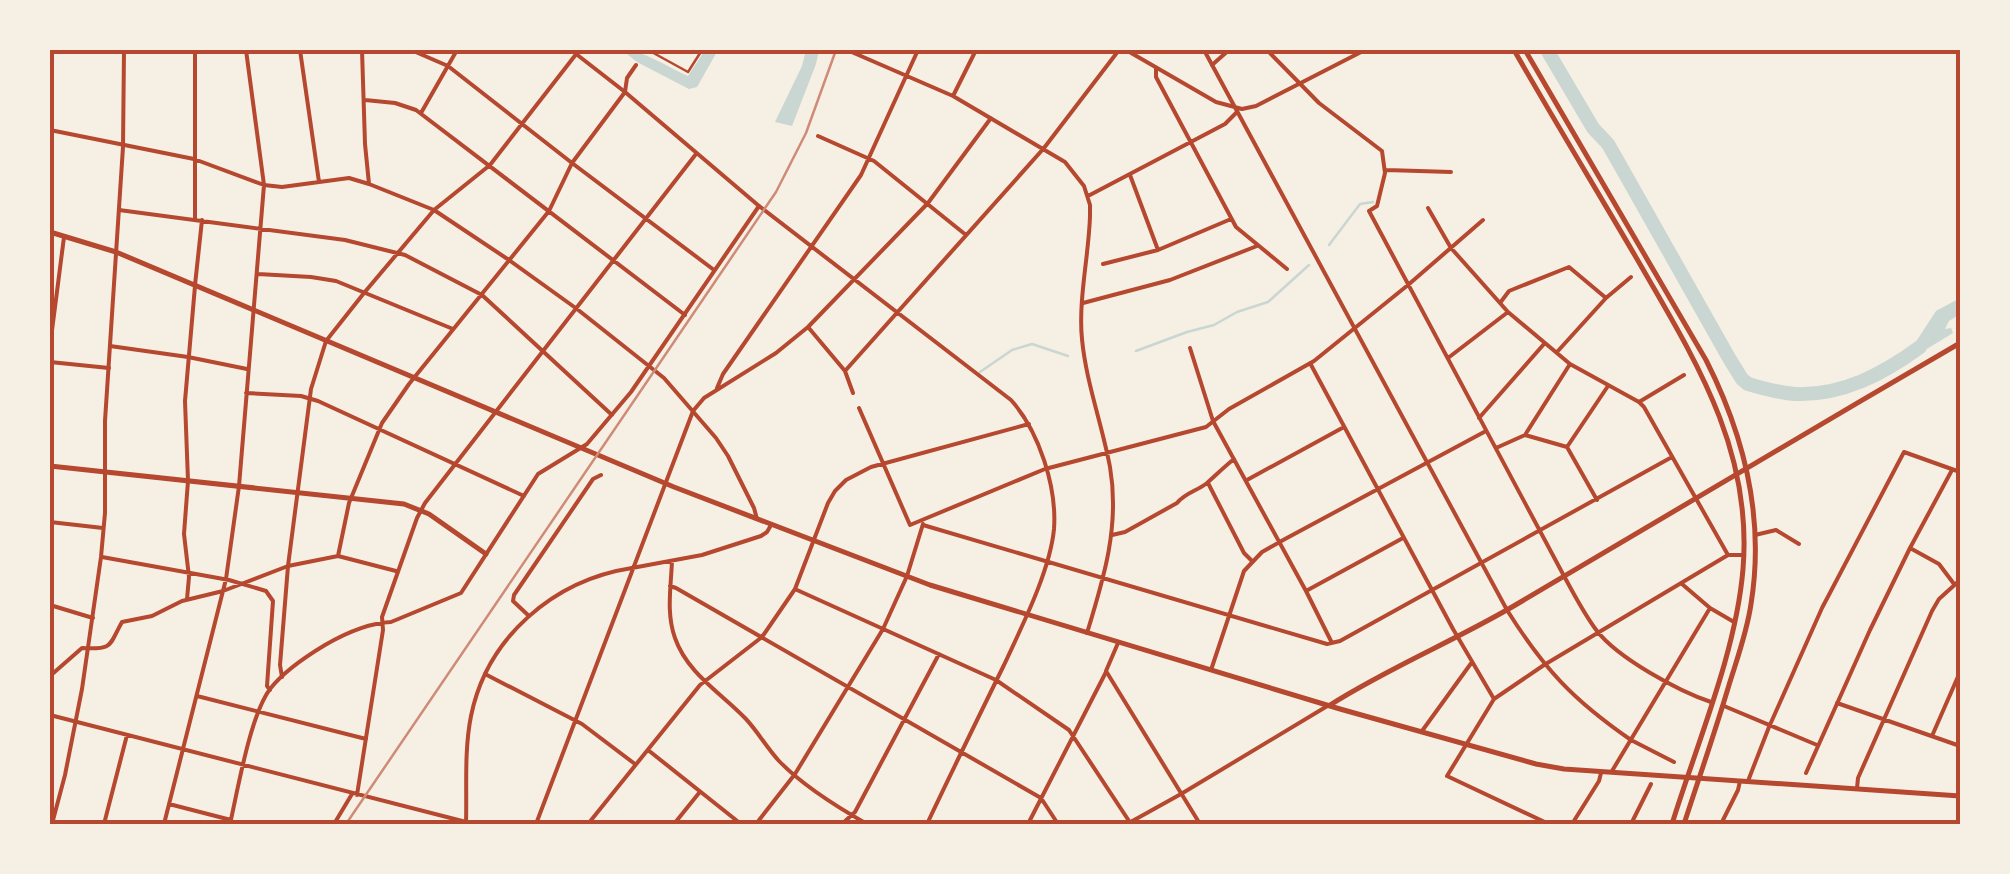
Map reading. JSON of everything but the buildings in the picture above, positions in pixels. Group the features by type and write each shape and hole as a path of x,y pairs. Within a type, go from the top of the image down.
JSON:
{"main road":[{"path":"1514,50 1704,378 1738,472 1744,555 1735,622 1672,824"},
{"path":"1526,50 1706,360 1726,402 1747,466 1756,536 1748,622 1684,824"},
{"path":"50,232 116,252 665,483 907,576 1329,706 1550,767 1960,796"},
{"path":"1329,706 1363,684 1507,610 1960,343"},
{"path":"50,466 394,502 421,510 486,554"}],"street":[{"path":"52,824 76,722 104,528 108,368 123,146 124,50"},
{"path":"185,50 300,50 319,182"},
{"path":"187,599 185,401 199,220 194,160 197,50"},
{"path":"362,50 369,184"},
{"path":"412,50 448,66 715,270"},
{"path":"420,113 458,50"},
{"path":"648,50 688,72 702,50"},
{"path":"847,50 953,96 1044,148 1073,170 1088,196 1090,216 1081,332 1113,499 1104,579 1087,633"},
{"path":"717,388 856,183 918,50"},
{"path":"953,96 976,50"},
{"path":"845,371 1044,148 1119,50"},
{"path":"1127,50 1236,110 1256,106 1365,50"},
{"path":"1204,50 1507,610 1544,665 1585,707 1631,740 1674,762"},
{"path":"1212,65 1229,50"},
{"path":"1268,50 1318,103 1381,150 1385,170 1377,206 1369,212 1539,531 1598,633 1633,662 1711,702"},
{"path":"164,824 226,580 239,486 264,185 246,51"},
{"path":"282,677 296,492 309,398 326,341 434,210 490,165 574,52 810,247 1001,391 1029,424 1053,502 1054,528 1046,562 1027,616 927,824"},
{"path":"338,556 351,498 378,428 413,378 550,211 572,163 625,92 627,78 636,65"},
{"path":"1156,68 1156,77 1231,219 1241,233 1288,269"},
{"path":"365,100 396,102 420,113 685,314"},
{"path":"1088,196 1229,121 1236,110"},
{"path":"536,824 693,411 717,388 776,353 808,327 928,203 991,118"},
{"path":"50,130 194,160 264,185 282,187 349,178 434,210 509,260 664,378 716,438 732,463 756,519"},
{"path":"818,136 870,158 966,234"},
{"path":"334,824 355,795 383,630 381,622 421,510 696,154"},
{"path":"1385,170 1451,172"},
{"path":"1130,175 1158,250"},
{"path":"169,804 230,822 257,712 282,677 336,638 391,622 459,594 540,472 581,448 612,415 759,206"},
{"path":"1428,208 1450,248 1508,312 1570,364 1639,402 1728,556"},
{"path":"119,210 344,240 398,252 482,294 612,415"},
{"path":"1103,264 1158,250 1231,219"},
{"path":"859,408 910,525 924,522 1045,469 1198,431 1310,363 1484,220"},
{"path":"50,346 64,236"},
{"path":"1083,303 1182,276 1256,246"},
{"path":"1500,302 1514,289 1569,267 1606,298"},
{"path":"256,274 336,281 453,329"},
{"path":"1556,354 1606,298 1631,277"},
{"path":"1447,358 1508,312"},
{"path":"808,327 845,371 853,393"},
{"path":"1478,418 1544,344"},
{"path":"110,346 248,369"},
{"path":"1190,348 1213,422 1332,643"},
{"path":"50,362 108,368"},
{"path":"1310,363 1494,699"},
{"path":"1495,448 1525,435 1570,364"},
{"path":"1639,402 1684,375"},
{"path":"1567,447 1609,386"},
{"path":"246,393 309,398 524,496"},
{"path":"588,824 700,685 762,637 795,589 835,491 856,474 884,464 1029,424"},
{"path":"1246,481 1344,427"},
{"path":"1211,670 1240,578 1252,561 1279,542 1486,430"},
{"path":"1525,435 1567,447 1597,500"},
{"path":"1748,781 1822,608 1904,452 1960,472"},
{"path":"924,522 1046,562 1332,643 1672,458"},
{"path":"1112,534 1125,532 1177,503 1234,459"},
{"path":"1806,773 1910,548 1952,470"},
{"path":"529,616 513,597 593,479 601,474"},
{"path":"1207,483 1244,554 1252,561"},
{"path":"50,522 104,528"},
{"path":"756,824 795,774 883,628 907,576 924,522"},
{"path":"466,823 469,726 476,699 499,650 529,616 551,598 604,573 702,555 760,536 771,525"},
{"path":"1756,536 1776,530 1799,544"},
{"path":"1306,591 1404,538"},
{"path":"1910,548 1939,564 1954,584"},
{"path":"1550,824 1448,776 1494,699 1728,556 1744,555"},
{"path":"50,676 82,648 104,648 113,642 122,622 152,616 187,599 223,591 288,566 338,556 398,572"},
{"path":"101,557 266,591 271,596 267,686 270,690"},
{"path":"672,562 669,608 677,644 690,664 745,718 776,758 867,824"},
{"path":"1857,788 1932,611 1960,580"},
{"path":"1682,584 1710,608 1735,622"},
{"path":"670,586 1041,798 1058,824"},
{"path":"795,589 996,680 1074,734 1130,823 1329,706"},
{"path":"50,605 93,618"},
{"path":"1611,774 1710,608"},
{"path":"270,643 282,642"},
{"path":"1028,824 1118,642"},
{"path":"842,824 856,812 939,654"},
{"path":"1421,732 1472,662"},
{"path":"1106,671 1200,824"},
{"path":"1932,736 1957,687 1960,672"},
{"path":"485,674 575,720 636,764"},
{"path":"196,696 366,739"},
{"path":"1837,702 1960,746"},
{"path":"1723,705 1816,745"},
{"path":"50,716 474,824"},
{"path":"104,824 126,736"},
{"path":"648,750 741,824"},
{"path":"1572,824 1600,781 1601,773"},
{"path":"1721,824 1740,781"},
{"path":"1630,824 1651,784"},
{"path":"674,824 700,792"}],"shaded area":[{"path":"622,50 647,56 688,76 705,50 718,50 697,87 689,89"},
{"path":"806,50 819,50 792,126 775,122 802,66"},
{"path":"1960,298 1960,314 1945,329 1951,328 1953,333 1912,358 1906,357 1936,311"}],"waterway":[{"path":"1547,50 1593,128 1608,144 1729,358 1748,384 1795,394 1829,391 1877,374 1920,347"},
{"path":"1329,245 1360,204 1373,202"},
{"path":"1136,351 1268,302 1309,265"},
{"path":"980,372 1012,350 1032,344 1068,356"}],"railway":[{"path":"346,824 776,192 806,133 836,50"}]}
